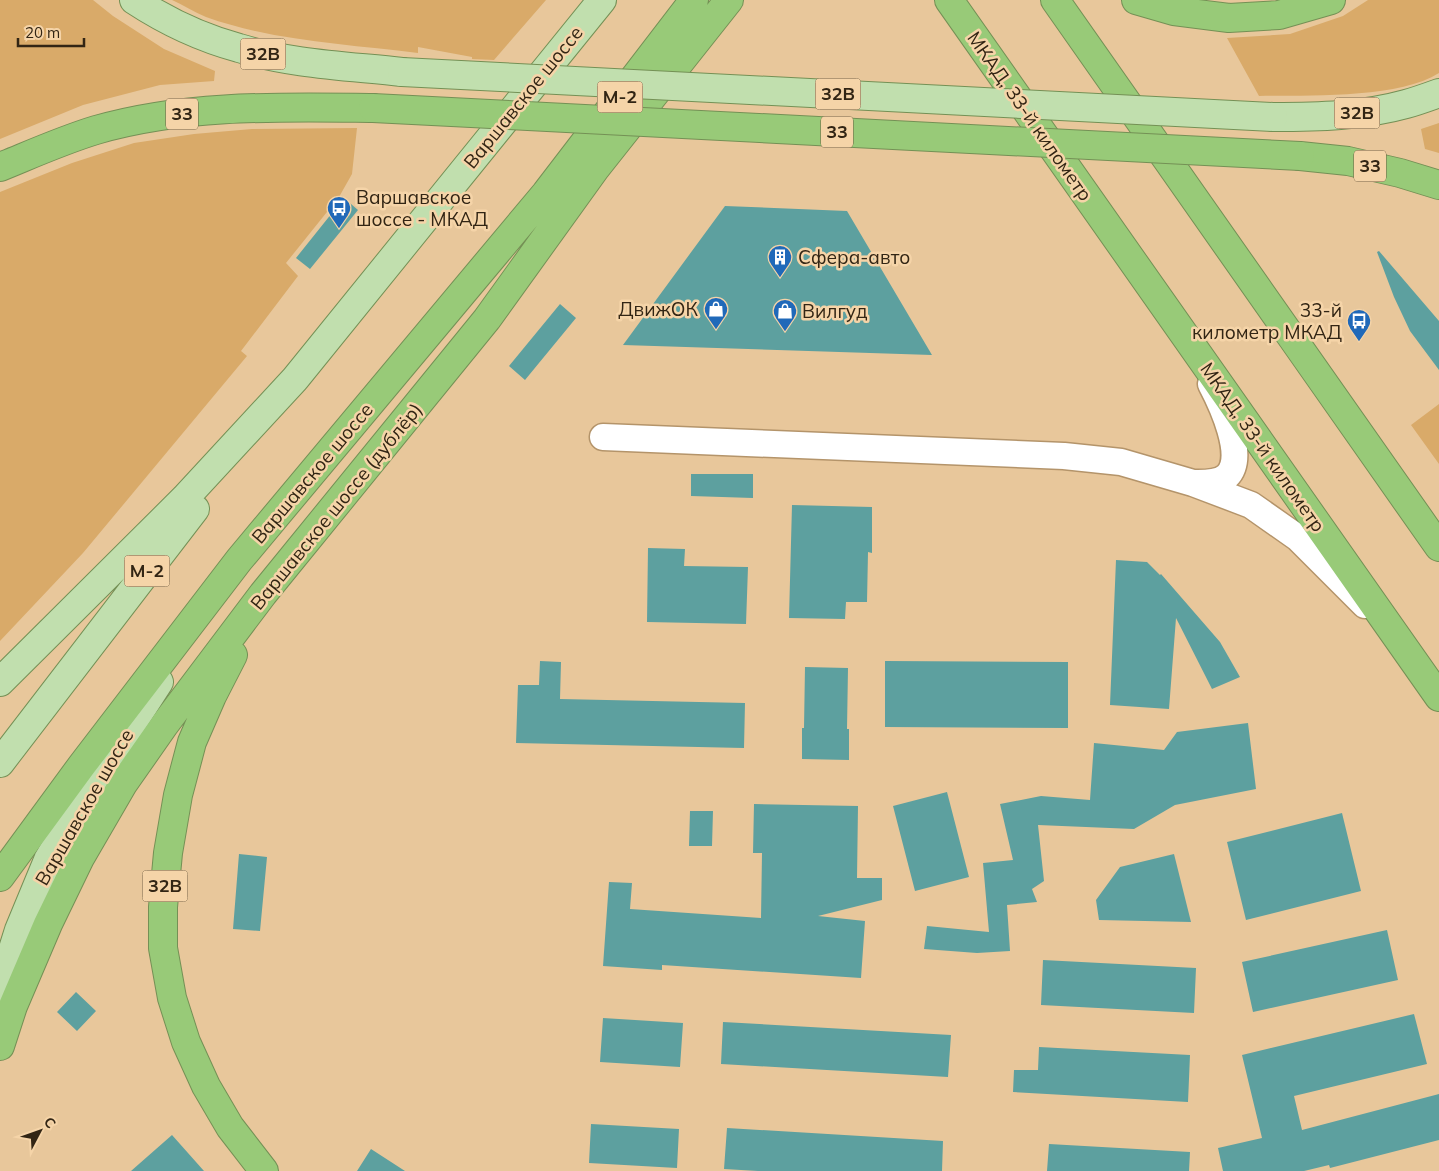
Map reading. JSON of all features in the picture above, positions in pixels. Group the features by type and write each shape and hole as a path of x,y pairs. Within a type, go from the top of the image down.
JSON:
{"highway":[{"name":"Варшавское шоссе","path":"239,560 546,193 694,0"},
{"name":"Варшавское шоссе (дублёр)","path":"0,1046 13,1006 48,924 80,858 123,784 165,724 263,594 487,319 595,169 728,0"},
{"name":"МКАД, 33-й километр","path":"949,0 1438,696"},
{"path":"1055,0 1439,546"},
{"path":"1136,0 1174,12 1229,18 1279,15 1331,0"},
{"name":"33","path":"0,167 96,130 147,119 197,112 299,107 373,108 1300,156 1348,161 1400,173 1439,185"},
{"name":"М-2","path":"0,877 239,560"},
{"name":"32B","path":"263,594 212,696 192,742 178,795 168,853 163,907 163,948 172,998 186,1042 206,1086 230,1127 264,1171"}],"main road":[{"name":"32B","path":"134,0 150,11 194,32 239,48 286,59 402,72 1273,117 1324,116 1370,112 1407,104 1439,93"},
{"name":"Варшавское шоссе","path":"0,682 179,504 295,379 602,0"},
{"name":"М-2","path":"0,763 295,379"},
{"name":"Варшавское шоссе","path":"0,990 19,930 48,860 118,746 239,560"}],"street":[{"path":"1173,319 1212,386 1233,437 1235,459 1227,475 1212,483 1193,484"},
{"path":"604,437 1064,456 1121,462 1193,484 1251,505 1298,538 1362,602 1404,648"},
{"path":"31,835 118,746 217,655"}],"shaded area":[{"path":"0,0 93,0 113,16 164,49 215,71 214,81 160,85 83,105 0,139"},
{"path":"172,0 546,0 494,60 472,59 472,57 418,47 418,53 284,37 231,25 206,17"},
{"path":"1368,0 1439,0 1439,73 1421,81 1377,91 1352,94 1259,96 1227,38 1290,34 1343,16"},
{"path":"1439,123 1439,153 1425,149 1421,129"},
{"path":"357,128 352,174 339,197 286,263 298,276 241,351 247,356 83,553 0,641 0,192 72,163 134,143 194,134 252,129"},
{"path":"1439,404 1439,464 1411,425"}],"building":[{"path":"344,198 358,210 310,269 296,258"},
{"name":"Сфера-авто","path":"725,206 847,211 932,355 623,345"},
{"path":"1379,251 1439,321 1439,370 1410,331 1394,297 1377,252"},
{"path":"560,304 576,318 525,380 509,366"},
{"path":"691,474 753,474 753,498 691,496"},
{"path":"792,505 872,507 872,553 868,552 867,602 846,602 845,619 789,618"},
{"path":"648,548 685,549 684,566 748,567 746,624 647,622"},
{"path":"1116,560 1147,562 1161,574 1220,642 1240,677 1212,689 1176,618 1169,709 1110,705"},
{"path":"540,661 561,662 560,699 745,703 744,748 516,743 518,685 539,685"},
{"path":"885,661 1068,662 1068,728 885,727"},
{"path":"805,667 848,668 847,729 849,729 849,760 802,759"},
{"path":"1248,723 1256,789 1175,805 1134,829 1038,825 1044,881 1032,889 1037,902 1007,905 1010,951 977,953 924,949 927,926 989,932 983,863 1013,860 1000,804 1041,796 1090,800 1094,743 1164,750 1177,732"},
{"path":"947,792 969,877 915,891 893,806"},
{"path":"754,804 858,806 857,878 882,878 882,900 818,916 865,921 861,978 662,965 662,970 603,966 609,882 632,883 630,909 761,918 762,853 753,853"},
{"path":"690,811 713,811 712,846 689,846"},
{"path":"1342,813 1361,891 1246,920 1227,842"},
{"path":"239,854 267,857 260,931 233,929"},
{"path":"1174,854 1191,922 1099,920 1096,900 1120,867"},
{"path":"1387,930 1398,980 1253,1012 1242,962"},
{"path":"1043,960 1196,968 1194,1013 1041,1005"},
{"path":"76,992 96,1011 77,1031 57,1012"},
{"path":"1414,1014 1427,1064 1294,1096 1302,1130 1439,1094 1439,1140 1330,1168 1329,1165 1304,1171 1223,1171 1218,1148 1262,1138 1242,1055"},
{"path":"603,1018 683,1023 680,1067 600,1062"},
{"path":"723,1022 951,1035 948,1077 721,1064"},
{"path":"1039,1047 1190,1055 1188,1102 1013,1092 1014,1070 1038,1070"},
{"path":"591,1124 679,1129 677,1168 589,1163"},
{"path":"727,1128 943,1141 942,1171 758,1171 724,1169"},
{"path":"172,1135 204,1171 131,1171"},
{"path":"1049,1144 1190,1152 1189,1171 1047,1171"},
{"path":"371,1149 405,1171 357,1171"}],"place":[{"name":"Варшавское шоссе - МКАД","path":"339,229"},
{"name":"Сфера-авто","path":"780,278"},
{"name":"ДвижОК","path":"716,330"},
{"name":"Вилгуд","path":"785,332"},
{"name":"33-й километр МКАД","path":"1359,342"}]}
